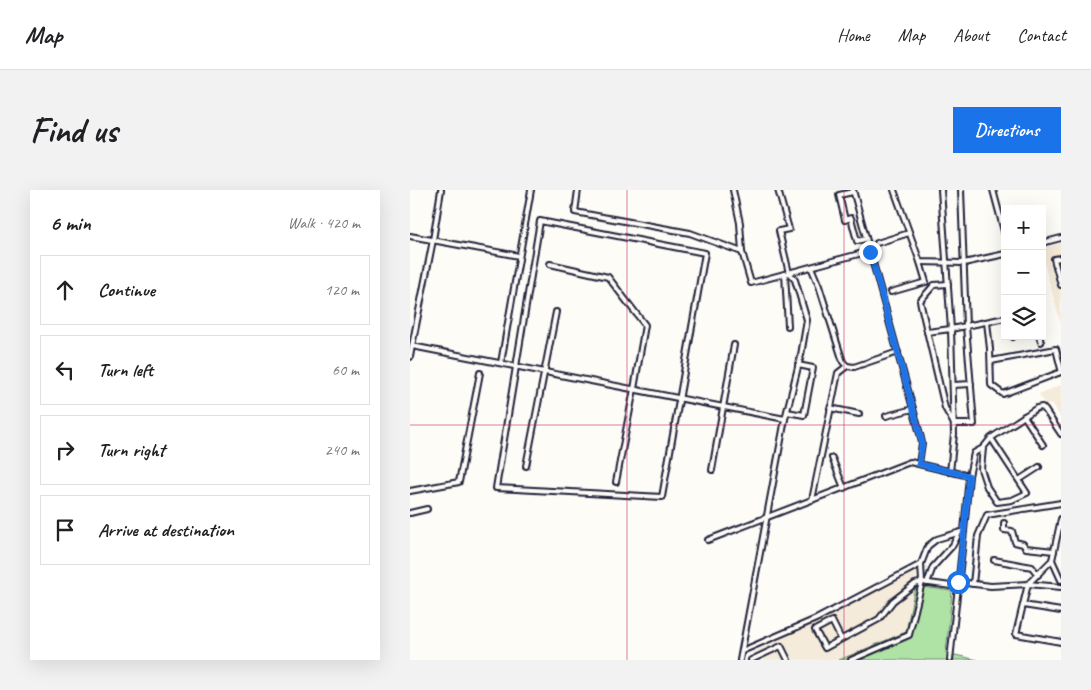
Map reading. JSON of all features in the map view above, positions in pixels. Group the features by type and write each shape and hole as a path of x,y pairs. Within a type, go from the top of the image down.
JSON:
{"lane":[{"path":"410,357 441,190"},
{"path":"501,363 531,190"},
{"path":"578,190 575,212 690,233 742,252"},
{"path":"733,190 740,223 742,252 751,283 870,252"},
{"path":"778,190 789,229 779,231 787,274 788,326"},
{"path":"894,190 926,282"},
{"path":"941,190 953,385 954,434 950,472"},
{"path":"954,424 974,424 966,326 961,190"},
{"path":"993,190 1001,220"},
{"path":"866,239 857,241 851,218 845,220 839,195 853,191 922,443 919,464"},
{"path":"540,221 705,254 662,497 496,488 516,366 540,221"},
{"path":"877,243 909,233"},
{"path":"410,236 519,256"},
{"path":"1046,242 1061,238"},
{"path":"920,262 964,263 1001,255"},
{"path":"1061,258 1054,260 1061,286"},
{"path":"550,264 608,277 645,325 616,482"},
{"path":"811,267 819,286 843,362 847,366"},
{"path":"740,660 785,419 807,320 795,280 787,274"},
{"path":"891,292 926,282 934,285 948,284"},
{"path":"934,285 920,301 945,408 954,424"},
{"path":"526,466 556,312"},
{"path":"928,332 1001,319"},
{"path":"987,322 991,385 1003,394 1061,370 1056,349 990,361"},
{"path":"712,470 734,345"},
{"path":"412,346 785,419"},
{"path":"812,500 838,374 847,366 854,366 898,352"},
{"path":"787,412 804,415 813,368 798,365"},
{"path":"410,492 459,482 480,373"},
{"path":"953,385 971,384"},
{"path":"950,660 969,476 974,453 983,448 991,438 1037,408 1042,407 1045,410 1061,434"},
{"path":"830,408 859,414"},
{"path":"886,416 913,409"},
{"path":"1024,416 1043,445"},
{"path":"983,448 981,469 988,488 997,502 1012,500 1027,493 991,438"},
{"path":"832,458 844,488"},
{"path":"708,540 910,462 969,476"},
{"path":"1019,480 1039,468"},
{"path":"973,584 978,536 987,515 1061,502"},
{"path":"410,513 428,509"},
{"path":"1061,519 1052,560 1028,584 1016,634 1061,642"},
{"path":"1004,523 1004,530 1012,531 1015,542 1023,544 1026,548 1054,551"},
{"path":"924,582 921,564 928,546 937,539 964,531"},
{"path":"851,660 909,635 924,582 932,567 953,545 959,533"},
{"path":"994,560 1032,567 1038,575"},
{"path":"1052,560 1061,580"},
{"path":"742,651 816,619 921,564"},
{"path":"841,639 832,621 815,630 825,648 879,619 893,601 915,584 924,582 991,586 1028,584 1061,587"},
{"path":"1023,605 1061,611"},
{"path":"751,660 781,646 788,660"}],"shaded area":[{"path":"1061,243 1061,324 1046,270 1046,247"},
{"path":"1061,385 1061,418 1052,403 1046,406 1039,394"},
{"path":"917,571 906,632 839,660 755,660 752,653"}],"green space":[{"path":"915,586 952,591 946,653 978,660 839,660 906,632"}],"route":[{"path":"870,252 920,434 922,443 919,464 969,476 958,582"}]}
